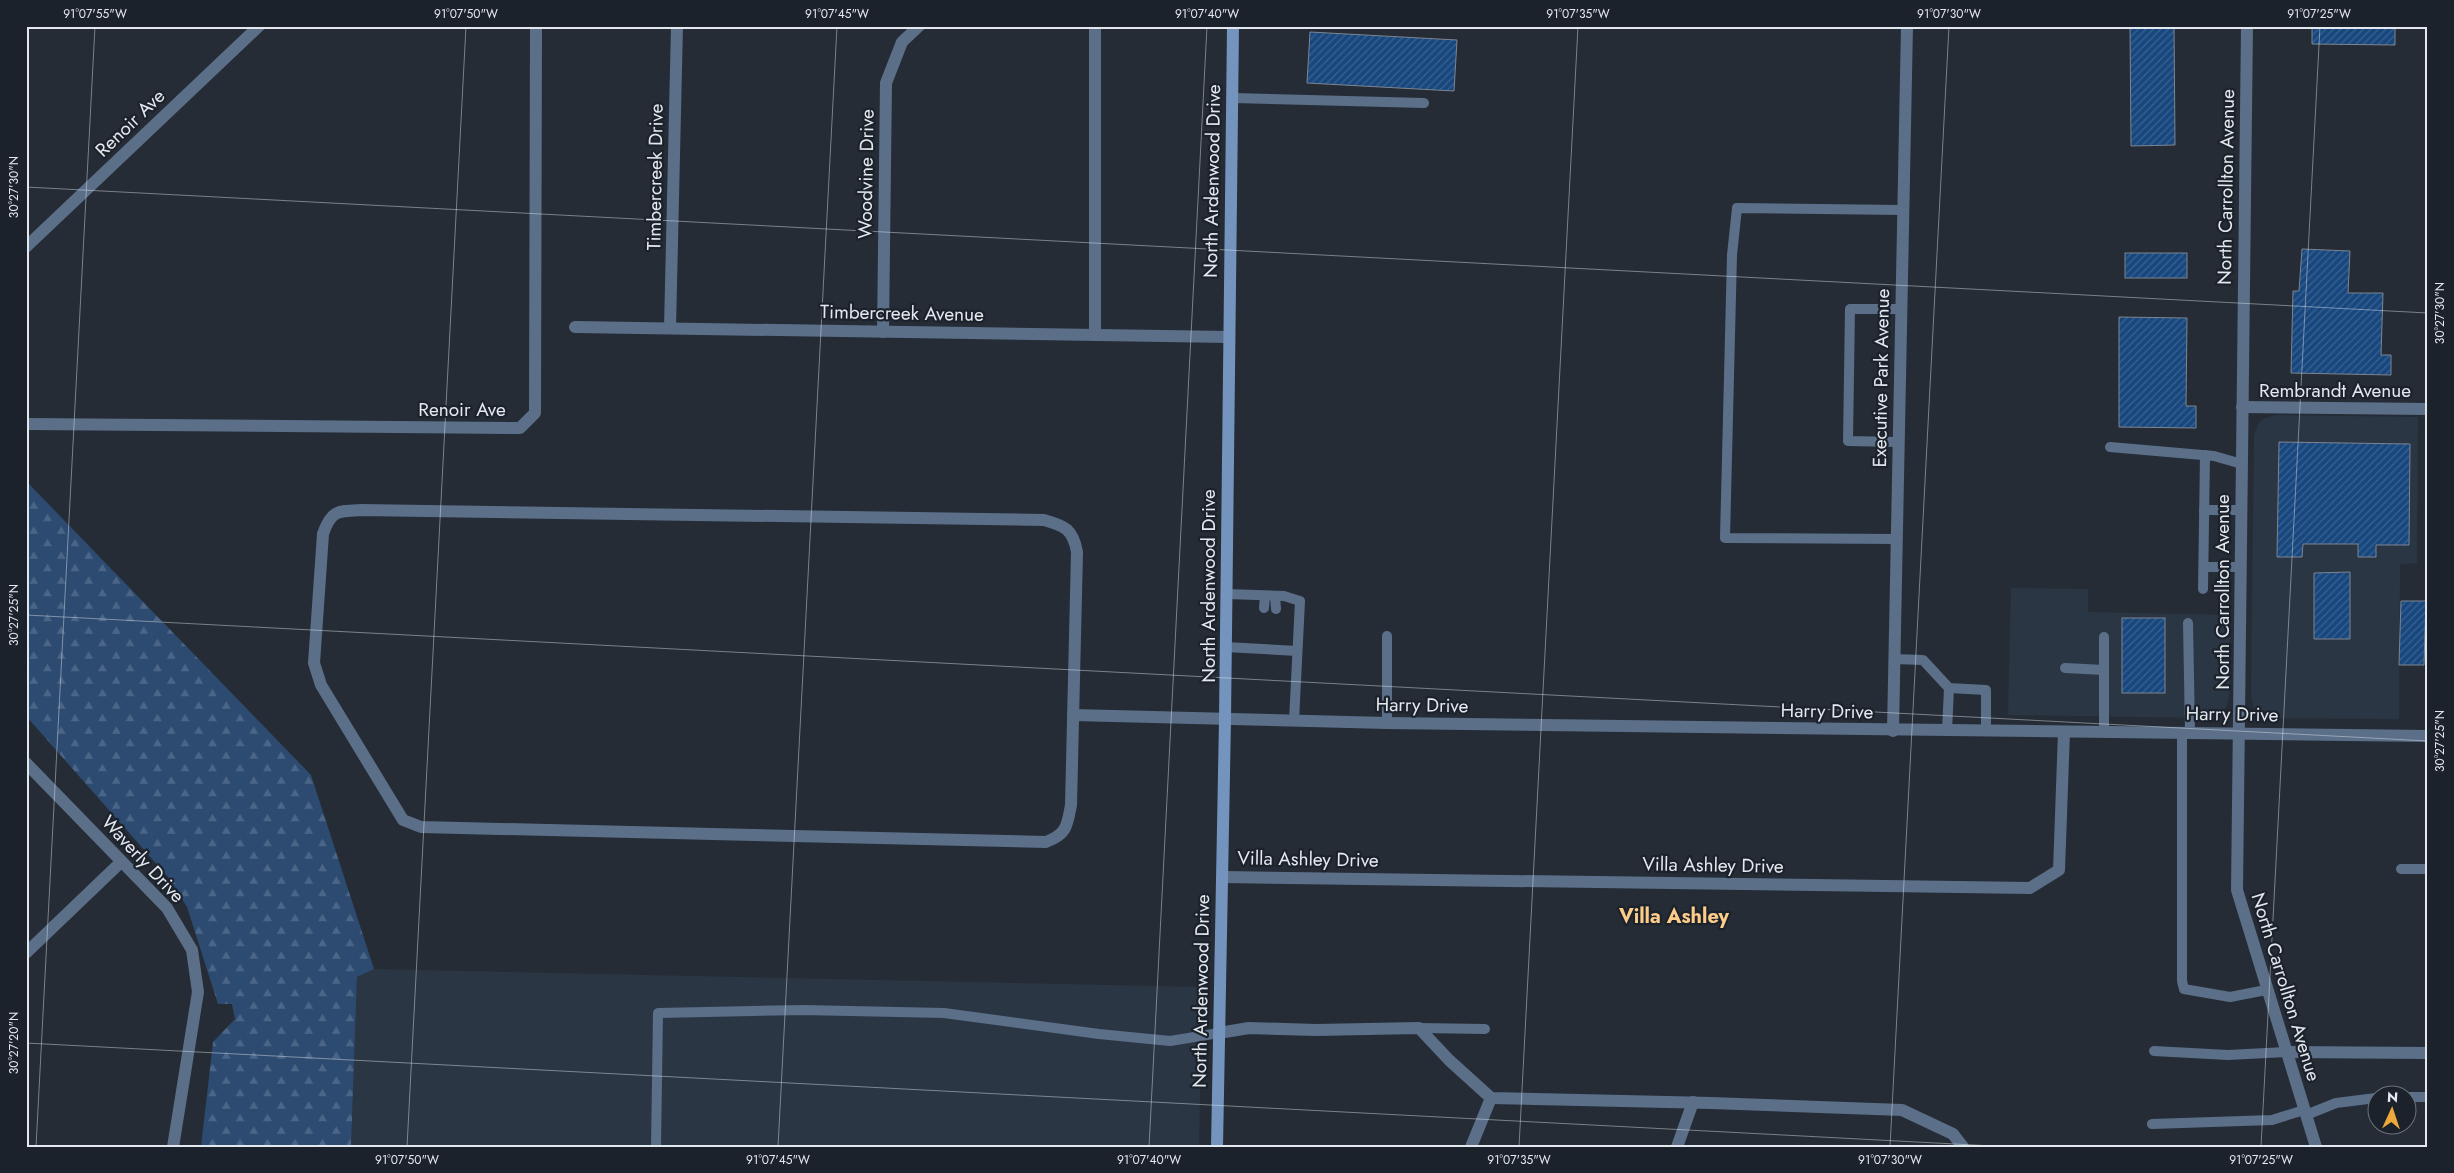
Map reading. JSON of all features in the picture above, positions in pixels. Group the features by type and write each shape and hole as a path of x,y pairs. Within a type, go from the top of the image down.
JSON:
{"street":[{"name":"Renoir Ave","path":"26,247 259,26"},
{"name":"Renoir Ave","path":"26,424 520,428 535,413 536,26"},
{"name":"Timbercreek Drive","path":"670,328 677,26"},
{"name":"Woodvine Drive","path":"883,332 886,83 902,42 919,26"},
{"path":"1095,26 1095,335"},
{"name":"North Ardenwood Drive","path":"1217,1147 1225,720 1233,26"},
{"name":"Executive Park Avenue","path":"1893,731 1907,26"},
{"name":"North Carrollton Avenue","path":"2247,26 2237,890 2266,990 2316,1147"},
{"name":"Timbercreek Avenue","path":"575,327 1229,336"},
{"name":"Rembrandt Avenue","path":"2242,408 2428,409"},
{"path":"361,510 1044,520 1068,530 1075,540 1077,552 1073,715 1071,805 1066,829 1055,838 1046,842 421,827 403,820 321,685 314,663 323,534 328,518 339,511 361,510"},
{"name":"Harry Drive","path":"1073,715 1225,720 1893,731 2239,732 2428,736"},
{"name":"Villa Ashley Drive","path":"1222,877 2030,888 2059,870 2064,732"},
{"name":"Waverly Drive","path":"26,763 166,908 192,950 198,992 173,1147"},
{"path":"26,953 121,862"},
{"path":"1219,1033 1249,1028 1316,1030 1419,1028 1449,1060 1491,1098 1693,1102 1902,1110 1953,1134 1963,1147"},
{"path":"2286,1052 2428,1053"},
{"path":"1471,1147 1491,1098"},
{"path":"1676,1147 1693,1102"}],"lane":[{"path":"1232,98 1424,103"},
{"path":"1897,540 1725,538 1732,255 1737,208 1903,210"},
{"path":"1898,442 1848,441 1850,309 1901,309"},
{"path":"2110,447 2205,455 2242,464"},
{"path":"2203,589 2205,455"},
{"path":"2204,510 2241,510"},
{"path":"2204,567 2241,567"},
{"path":"1226,594 1270,596 1300,601 1294,721"},
{"path":"1264,608 1270,596"},
{"path":"1270,596 1276,609"},
{"path":"2188,622 2182,972 2184,989 2230,997 2266,990"},
{"path":"1387,636 1387,723"},
{"path":"2104,637 2104,732"},
{"path":"1226,647 1274,646 1297,651"},
{"path":"1894,659 1923,660 1949,688 1986,690 1986,731"},
{"path":"2066,668 2104,670"},
{"path":"1947,731 1949,688"},
{"path":"2401,869 2428,869"},
{"path":"656,1147 658,1013 803,1010 944,1013 1099,1034 1170,1041 1219,1033"},
{"path":"1419,1028 1485,1029"},
{"path":"2154,1051 2228,1055 2286,1052"},
{"path":"2152,1124 2272,1120 2305,1113 2336,1103 2366,1099"}],"shaded area":[{"path":"2275,415 2418,417 2417,563 2400,564 2399,719 2269,718 2261,716 2254,709 2251,695 2254,436 2258,424 2263,419"},
{"path":"2011,588 2088,589 2088,612 2230,615 2229,696 2226,707 2218,715 2205,718 2008,715"},
{"path":"374,969 1202,987 1199,1147 351,1147 357,977"}],"green space":[{"path":"26,481 311,775 374,969 357,977 351,1147 201,1147 213,1042 235,1019 232,1004 218,1004 187,907 168,877 26,716"}],"building":[{"path":"2130,26 2174,26 2175,145 2131,146"},
{"path":"2312,26 2395,26 2395,45 2312,44"},
{"path":"1310,32 1457,40 1454,91 1307,83"},
{"path":"2302,249 2350,251 2348,293 2383,293 2381,355 2391,355 2391,375 2291,373 2293,291 2299,291"},
{"path":"2125,253 2187,253 2187,278 2125,278"},
{"path":"2119,317 2187,318 2186,406 2196,406 2196,428 2119,427"},
{"path":"2279,442 2410,444 2409,545 2376,545 2376,557 2358,557 2358,544 2303,544 2302,557 2277,557"},
{"path":"2350,572 2350,639 2314,639 2314,573"},
{"path":"2401,601 2426,601 2424,665 2399,665"},
{"path":"2122,618 2165,618 2165,693 2122,693"}],"district":[{"name":"Villa Ashley","path":"1674,916"}]}
